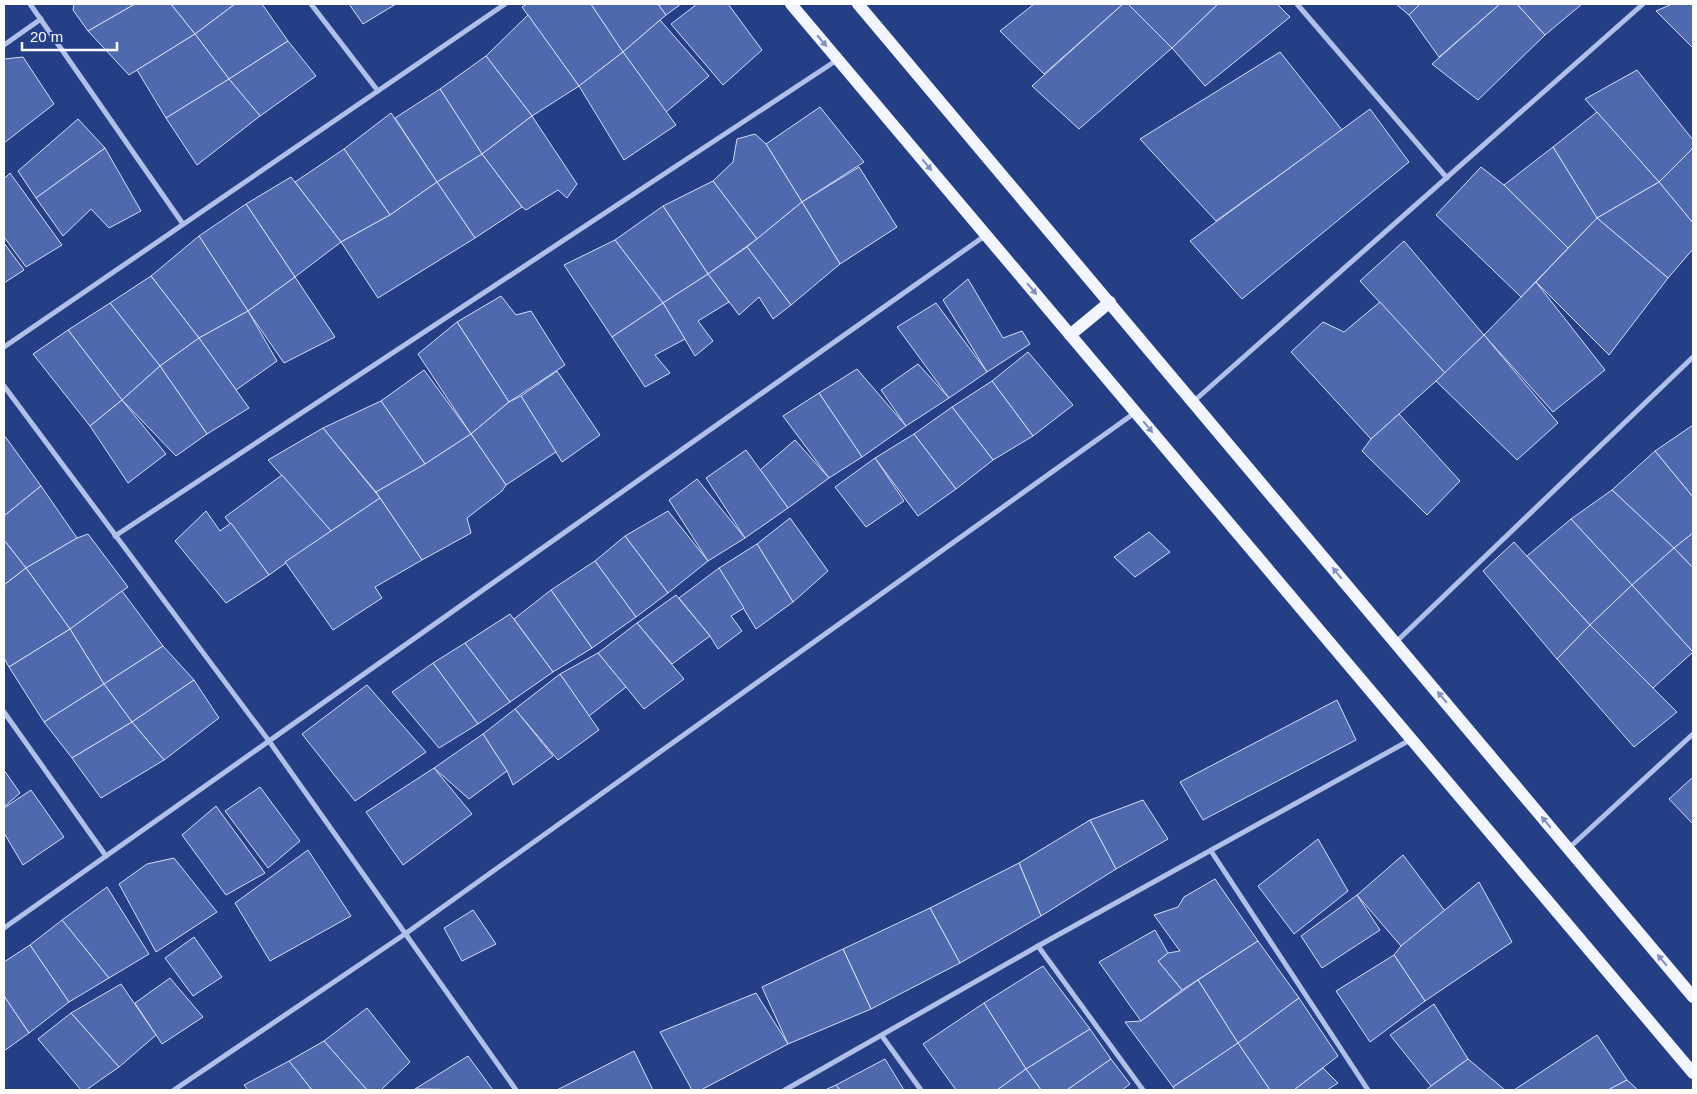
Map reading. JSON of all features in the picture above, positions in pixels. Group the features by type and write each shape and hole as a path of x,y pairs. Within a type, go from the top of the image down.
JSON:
{"main road":[{"path":"791,4 1693,1073"},
{"path":"858,4 1693,997"},
{"path":"1070,335 1110,302"}],"street":[{"path":"30,4 183,224"},
{"path":"311,4 378,91"},
{"path":"4,347 505,4"},
{"path":"1297,4 1447,178"},
{"path":"1194,402 1643,4"},
{"path":"4,45 41,19"},
{"path":"115,536 838,59"},
{"path":"4,928 986,235"},
{"path":"1396,642 1693,357"},
{"path":"4,386 268,741 516,1090"},
{"path":"174,1090 405,934 1136,412"},
{"path":"4,712 106,856"},
{"path":"1569,849 1693,734"},
{"path":"785,1090 1038,946 1412,739"},
{"path":"1211,851 1368,1090"},
{"path":"1038,946 1143,1090"},
{"path":"882,1036 922,1090"}],"building":[{"path":"74,4 135,4 88,31 73,10"},
{"path":"135,4 171,4 195,34 129,75 88,31"},
{"path":"171,4 235,4 195,34"},
{"path":"235,4 262,4 288,41 229,79 195,34"},
{"path":"349,4 396,4 363,24"},
{"path":"527,4 591,4 623,52 579,86 522,7"},
{"path":"591,4 658,4 666,15 623,52"},
{"path":"658,4 681,4 666,15"},
{"path":"697,4 728,4 762,50 723,85 671,24"},
{"path":"1034,4 1123,4 1044,74 1000,31"},
{"path":"1123,4 1128,4 1172,48 1079,129 1032,86"},
{"path":"1128,4 1218,4 1172,48"},
{"path":"1218,4 1277,4 1290,17 1205,86 1172,48"},
{"path":"1396,4 1420,4 1409,15"},
{"path":"1420,4 1500,4 1439,57 1409,15"},
{"path":"1500,4 1517,4 1545,35 1478,100 1432,64"},
{"path":"1517,4 1582,4 1545,35"},
{"path":"1672,4 1693,4 1693,48 1656,11"},
{"path":"528,15 579,86 532,116 486,56"},
{"path":"660,20 709,76 666,112 623,52"},
{"path":"195,34 229,79 166,118 137,70"},
{"path":"288,41 316,76 260,116 229,79"},
{"path":"623,52 676,125 624,160 579,86"},
{"path":"1280,52 1342,130 1216,221 1140,139"},
{"path":"486,56 532,116 482,154 440,89"},
{"path":"23,57 54,104 4,143 4,59"},
{"path":"1637,70 1693,140 1693,148 1659,182 1585,99"},
{"path":"229,79 260,116 197,165 166,118"},
{"path":"440,89 482,154 437,182 395,118"},
{"path":"820,107 864,162 802,202 766,144"},
{"path":"1370,109 1409,162 1242,299 1190,241"},
{"path":"1597,112 1659,182 1597,218 1553,147"},
{"path":"391,113 437,182 390,215 344,149"},
{"path":"532,116 577,184 567,198 558,190 526,210 482,154"},
{"path":"78,119 105,148 36,198 18,171"},
{"path":"755,134 766,144 802,202 757,239 713,181 733,162 737,139"},
{"path":"1553,147 1597,218 1568,248 1504,185"},
{"path":"105,148 141,211 109,228 91,209 63,236 36,198"},
{"path":"1693,148 1693,223 1659,182"},
{"path":"344,149 390,215 341,242 295,182"},
{"path":"482,154 522,207 475,238 437,182"},
{"path":"859,167 897,227 840,264 802,202"},
{"path":"1481,167 1504,185 1568,248 1521,297 1436,215"},
{"path":"10,173 62,245 26,267 4,237 4,179"},
{"path":"291,177 341,242 295,277 246,204"},
{"path":"713,181 757,239 708,274 663,206"},
{"path":"437,182 475,238 378,298 341,242 390,215"},
{"path":"1659,182 1693,223 1693,249 1668,278 1597,218"},
{"path":"802,202 840,264 791,305 747,247"},
{"path":"246,204 295,277 248,311 199,236"},
{"path":"663,206 708,274 663,303 615,240"},
{"path":"1597,218 1668,278 1609,355 1536,282"},
{"path":"199,236 248,311 199,338 151,276"},
{"path":"615,240 663,303 612,337 564,265"},
{"path":"1404,241 1484,335 1445,373 1360,281"},
{"path":"4,243 24,270 4,283"},
{"path":"747,247 791,305 773,319 759,297 739,315 708,274"},
{"path":"708,274 729,302 698,321 713,341 695,356 663,303"},
{"path":"151,276 199,338 160,366 110,303"},
{"path":"295,277 335,337 284,363 248,311"},
{"path":"968,279 1003,338 1022,331 1030,344 987,372 943,300"},
{"path":"1536,282 1605,370 1553,412 1484,335"},
{"path":"501,296 516,315 531,311 565,365 509,402 457,322"},
{"path":"1380,302 1445,373 1371,439 1291,352 1323,322 1344,332"},
{"path":"110,303 160,366 122,400 68,330"},
{"path":"663,303 685,339 655,355 670,373 645,387 612,337"},
{"path":"936,303 987,372 949,398 897,327"},
{"path":"248,311 277,361 236,390 199,338"},
{"path":"457,322 509,402 471,434 418,354"},
{"path":"68,330 122,400 90,426 33,354"},
{"path":"1484,335 1558,423 1517,460 1436,381"},
{"path":"199,338 249,408 207,434 160,366"},
{"path":"1028,352 1073,405 1033,436 992,381"},
{"path":"918,364 949,398 906,426 881,390"},
{"path":"160,366 207,434 176,456 122,400"},
{"path":"857,369 906,426 862,457 819,393"},
{"path":"424,370 471,434 425,464 381,401"},
{"path":"557,371 600,435 562,462 521,396"},
{"path":"992,381 1033,436 993,460 952,407"},
{"path":"819,393 862,457 829,478 783,416"},
{"path":"521,396 556,452 506,485 471,434 509,402"},
{"path":"122,400 166,454 128,483 90,426"},
{"path":"381,401 425,464 376,492 323,428"},
{"path":"952,407 993,460 956,489 914,434"},
{"path":"1399,414 1460,481 1427,515 1362,451 1371,439"},
{"path":"1693,425 1693,497 1655,451"},
{"path":"323,428 380,498 331,531 268,460"},
{"path":"471,434 506,485 502,491 467,518 471,533 422,560 376,492 425,464"},
{"path":"914,434 956,489 918,516 875,458"},
{"path":"4,435 41,486 4,516"},
{"path":"795,440 829,478 788,508 760,470"},
{"path":"746,450 788,508 745,538 706,478"},
{"path":"1655,451 1693,497 1693,533 1674,548 1612,490"},
{"path":"875,458 904,501 866,527 835,487"},
{"path":"282,475 331,531 269,575 225,517"},
{"path":"697,479 745,538 708,561 669,500"},
{"path":"41,486 77,538 26,568 4,540 4,516"},
{"path":"1612,490 1674,548 1632,585 1571,519"},
{"path":"380,498 422,560 375,587 382,598 333,630 285,562"},
{"path":"206,511 220,531 231,523 269,575 226,603 175,541"},
{"path":"668,511 708,561 668,593 625,536"},
{"path":"790,518 828,571 793,602 757,544"},
{"path":"1571,519 1632,585 1590,625 1527,556"},
{"path":"1149,532 1170,552 1135,577 1114,557"},
{"path":"1693,533 1693,568 1674,548"},
{"path":"88,534 128,587 70,629 26,568 77,538"},
{"path":"625,536 668,593 636,617 595,561"},
{"path":"4,540 26,568 4,585"},
{"path":"1514,542 1590,625 1557,659 1483,571"},
{"path":"757,544 793,602 756,629 719,568"},
{"path":"1674,548 1693,568 1693,652 1632,585"},
{"path":"595,561 636,617 592,648 551,590"},
{"path":"26,568 70,629 9,667 4,658 4,585"},
{"path":"719,568 744,608 731,616 742,631 718,649 710,636 679,598"},
{"path":"1632,585 1693,652 1653,688 1590,625"},
{"path":"551,590 592,648 553,672 514,619"},
{"path":"122,591 163,646 104,684 70,629"},
{"path":"676,595 710,636 672,664 637,623"},
{"path":"510,614 553,672 510,702 465,643"},
{"path":"637,623 684,679 644,709 598,653"},
{"path":"1590,625 1677,712 1634,747 1557,659"},
{"path":"70,629 104,684 44,722 9,667"},
{"path":"465,643 510,702 478,724 433,663"},
{"path":"163,646 194,680 132,722 104,684"},
{"path":"598,653 626,687 589,716 560,674"},
{"path":"433,663 478,724 439,748 392,692"},
{"path":"560,674 599,730 558,760 515,709"},
{"path":"194,680 219,718 164,760 132,722"},
{"path":"104,684 132,722 72,758 44,722"},
{"path":"367,685 426,752 355,801 302,734"},
{"path":"1337,700 1356,740 1203,820 1180,782"},
{"path":"515,709 553,756 513,785 507,771 483,734"},
{"path":"132,722 164,760 101,798 72,758"},
{"path":"483,734 507,771 469,799 434,768"},
{"path":"434,768 472,814 403,865 366,812"},
{"path":"4,770 20,793 4,807"},
{"path":"1693,777 1693,824 1669,799"},
{"path":"260,787 300,841 268,868 225,811"},
{"path":"31,790 64,837 23,865 4,833 4,808"},
{"path":"1143,800 1168,839 1116,869 1090,820"},
{"path":"216,806 265,873 226,895 182,835"},
{"path":"1090,820 1116,869 1041,916 1019,863"},
{"path":"1318,839 1348,891 1294,934 1258,886"},
{"path":"308,850 351,916 270,961 235,903"},
{"path":"1403,855 1445,911 1401,946 1357,895"},
{"path":"174,858 217,912 156,952 119,884 147,864"},
{"path":"1019,863 1041,916 960,963 930,908"},
{"path":"1215,879 1258,941 1182,990 1158,961 1168,953 1180,951 1154,915 1178,907 1184,897"},
{"path":"1479,882 1512,942 1425,1001 1394,955 1401,946"},
{"path":"107,887 149,954 109,978 62,920"},
{"path":"1357,895 1380,930 1322,968 1301,936"},
{"path":"930,908 960,963 871,1009 843,949"},
{"path":"473,910 496,944 462,961 444,928"},
{"path":"62,920 109,978 69,1002 30,945"},
{"path":"1155,930 1168,953 1158,961 1182,990 1141,1021 1099,962"},
{"path":"194,937 222,977 193,996 165,958"},
{"path":"1258,941 1299,998 1238,1043 1198,980"},
{"path":"30,945 69,1002 29,1033 4,996 4,962"},
{"path":"843,949 871,1009 788,1044 762,987"},
{"path":"1394,955 1425,1001 1370,1042 1336,991"},
{"path":"1043,966 1090,1029 1026,1069 984,1003"},
{"path":"170,978 203,1017 162,1044 135,1003"},
{"path":"1198,980 1238,1043 1173,1087 1125,1022 1141,1021"},
{"path":"121,984 156,1035 119,1067 71,1013"},
{"path":"756,993 788,1044 701,1090 692,1090 660,1032"},
{"path":"4,996 29,1033 4,1051"},
{"path":"1299,998 1338,1056 1294,1090 1270,1090 1238,1043"},
{"path":"984,1003 1026,1069 997,1090 956,1090 923,1044"},
{"path":"1434,1004 1468,1059 1431,1086 1390,1035"},
{"path":"367,1008 410,1062 381,1090 367,1090 324,1041"},
{"path":"71,1013 119,1067 86,1090 81,1090 38,1039"},
{"path":"1090,1029 1111,1059 1067,1090 1041,1090 1026,1069"},
{"path":"1597,1035 1627,1080 1608,1090 1514,1090"},
{"path":"324,1041 367,1090 312,1090 289,1061"},
{"path":"1238,1043 1270,1090 1175,1090 1173,1087"},
{"path":"634,1051 653,1090 557,1090"},
{"path":"468,1056 493,1090 415,1089"},
{"path":"885,1059 904,1090 840,1090 836,1085"},
{"path":"1111,1059 1130,1084 1122,1090 1067,1090"},
{"path":"1468,1059 1505,1090 1426,1090 1431,1086"},
{"path":"289,1061 312,1090 248,1090 244,1085"},
{"path":"1323,1068 1338,1083 1327,1090 1294,1090"},
{"path":"1026,1069 1041,1090 997,1090"},
{"path":"1627,1080 1638,1090 1608,1090"},
{"path":"836,1085 840,1090 825,1090"}]}
